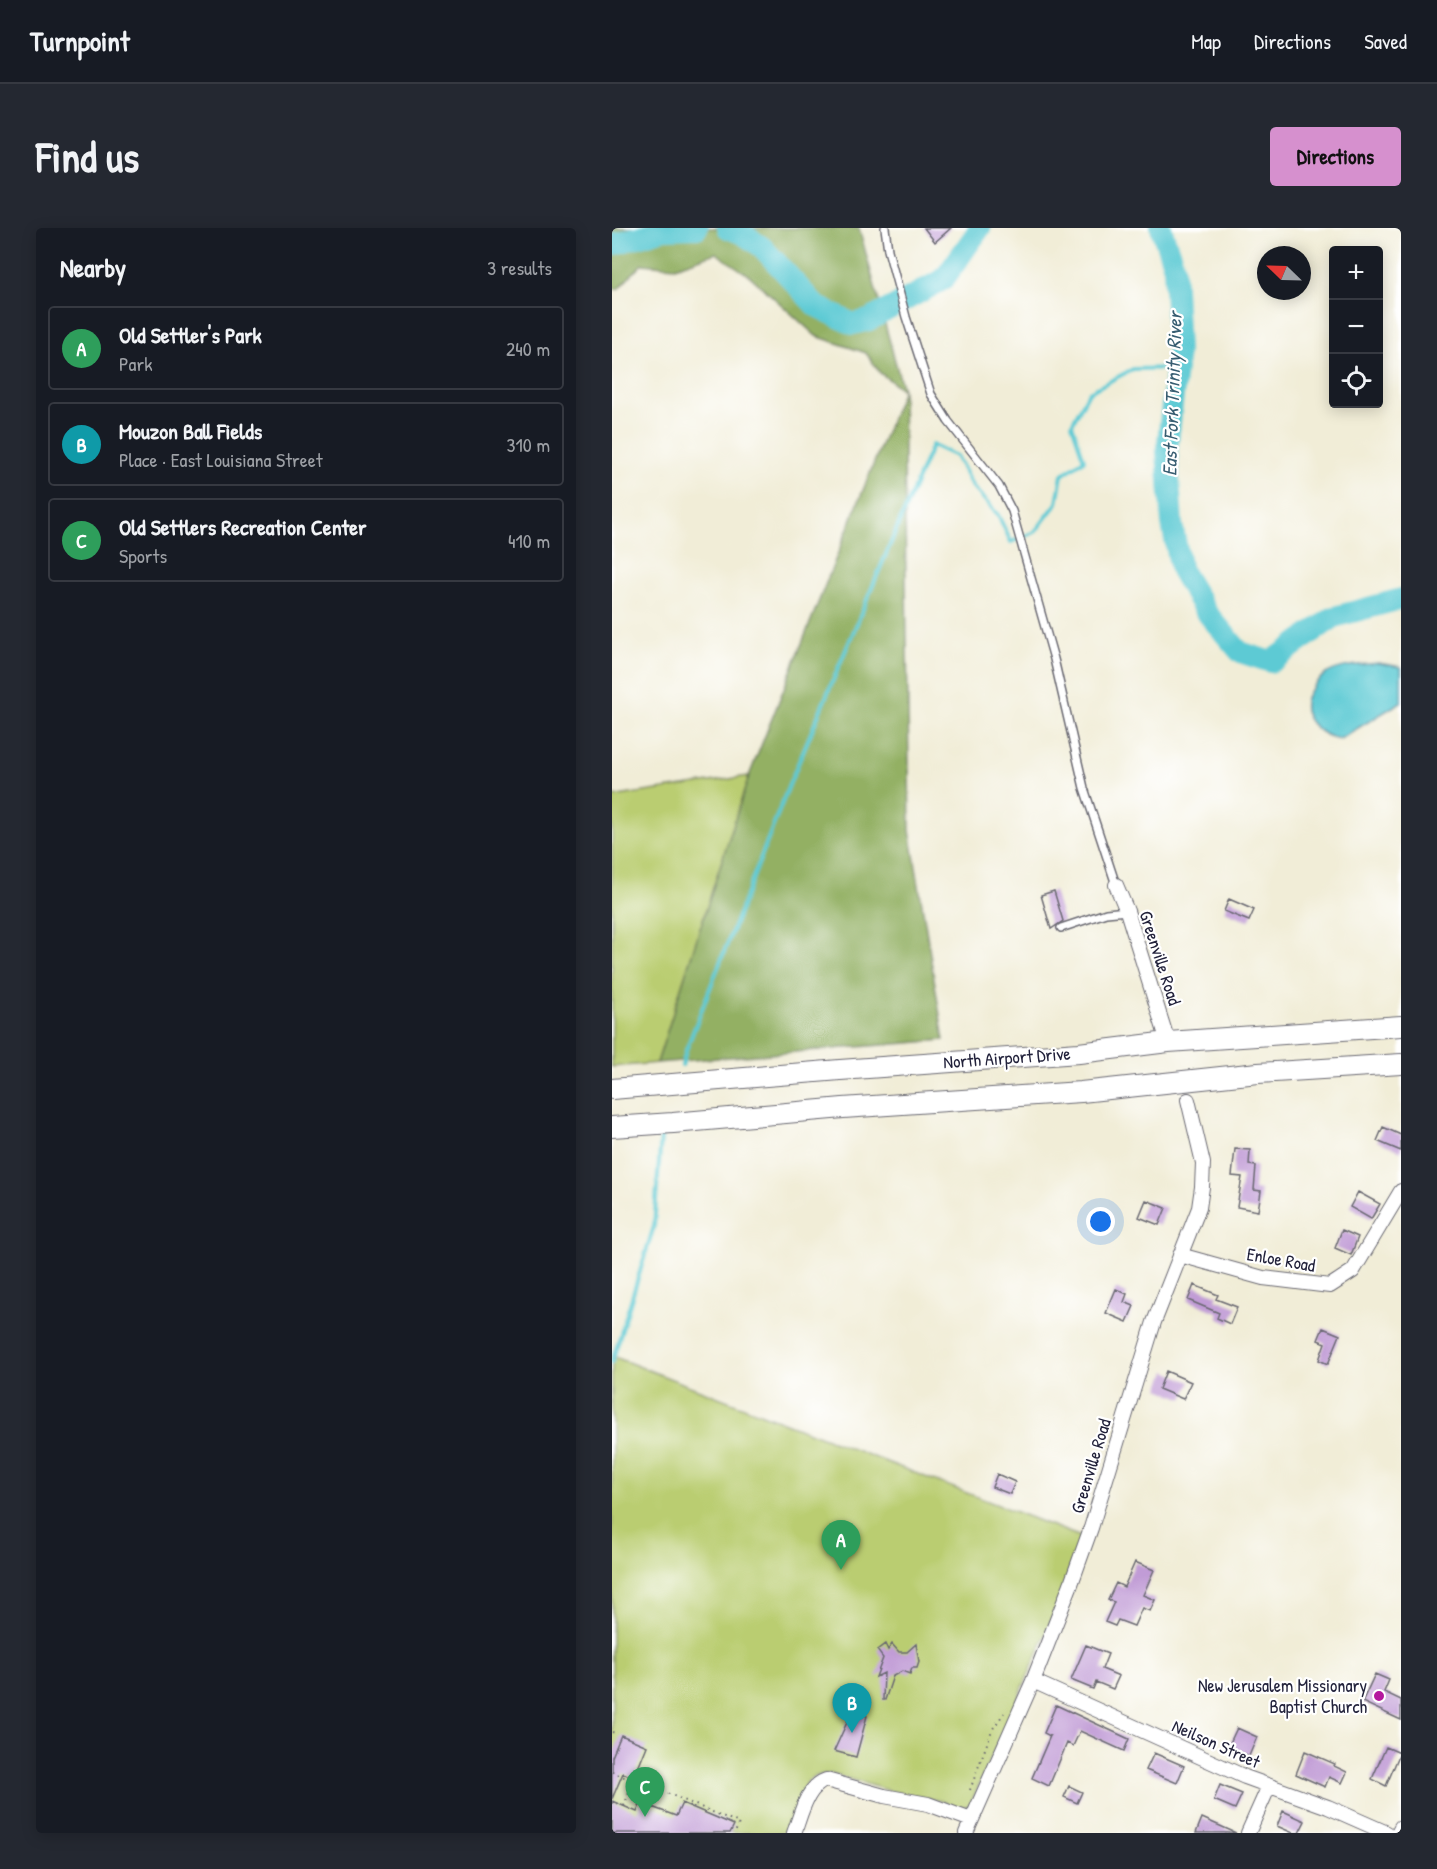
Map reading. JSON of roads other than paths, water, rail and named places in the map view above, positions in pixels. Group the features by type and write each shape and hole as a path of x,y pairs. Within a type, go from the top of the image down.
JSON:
{"main road":[{"name":"North Airport Drive","path":"612,1089 1079,1053 1168,1042 1401,1026"},
{"path":"612,1127 1082,1092 1258,1073 1401,1064"}],"street":[{"name":"Greenville Road","path":"1116,885 1127,911 1168,1042"},
{"name":"Greenville Road","path":"968,1827 1033,1681 1085,1546 1154,1322 1198,1208 1203,1177 1202,1153 1188,1100"},
{"name":"Enloe Road","path":"1180,1255 1263,1278 1330,1286 1353,1271 1401,1191"},
{"name":"Neilson Street","path":"1033,1681 1269,1786 1328,1807 1387,1833"},
{"path":"794,1833 811,1791 818,1783 826,1780 884,1796 928,1804 968,1827"},
{"path":"1248,1833 1269,1786"},
{"path":"1398,1833 1401,1827"}],"lane":[{"path":"885,228 888,250 906,317 921,367 935,402 973,455 999,486 1012,511 1054,659 1084,788 1116,885"},
{"path":"1061,928 1106,914 1127,911"}],"water":[{"path":"1378,663 1401,667 1401,702 1340,739 1319,731 1309,720 1305,706 1307,695 1318,680 1329,672 1349,666"}],"waterway":[{"name":"East Fork Trinity River","path":"612,245 664,229 697,228"},
{"name":"East Fork Trinity River","path":"728,228 743,234 762,247 816,306 853,324 869,320 944,279 980,228"},
{"name":"East Fork Trinity River","path":"1161,228 1174,267 1178,350 1167,451 1172,524 1181,570 1206,612 1240,652 1271,662 1334,617 1401,599"},
{"path":"682,1066 686,1050 789,785 932,445 956,456 972,486 998,515 1011,542 1035,532 1057,503 1062,475 1084,460 1072,424 1089,392 1133,369 1176,368"},
{"path":"612,1362 654,1226 661,1137"}],"place":[{"name":"Old Settler's Park","path":"841,1570"},
{"name":"New Jerusalem Missionary Baptist Church","path":"1379,1696"},
{"name":"Mouzon Ball Fields","path":"852,1733"},
{"name":"Old Settlers Recreation Center","path":"645,1817"}]}
